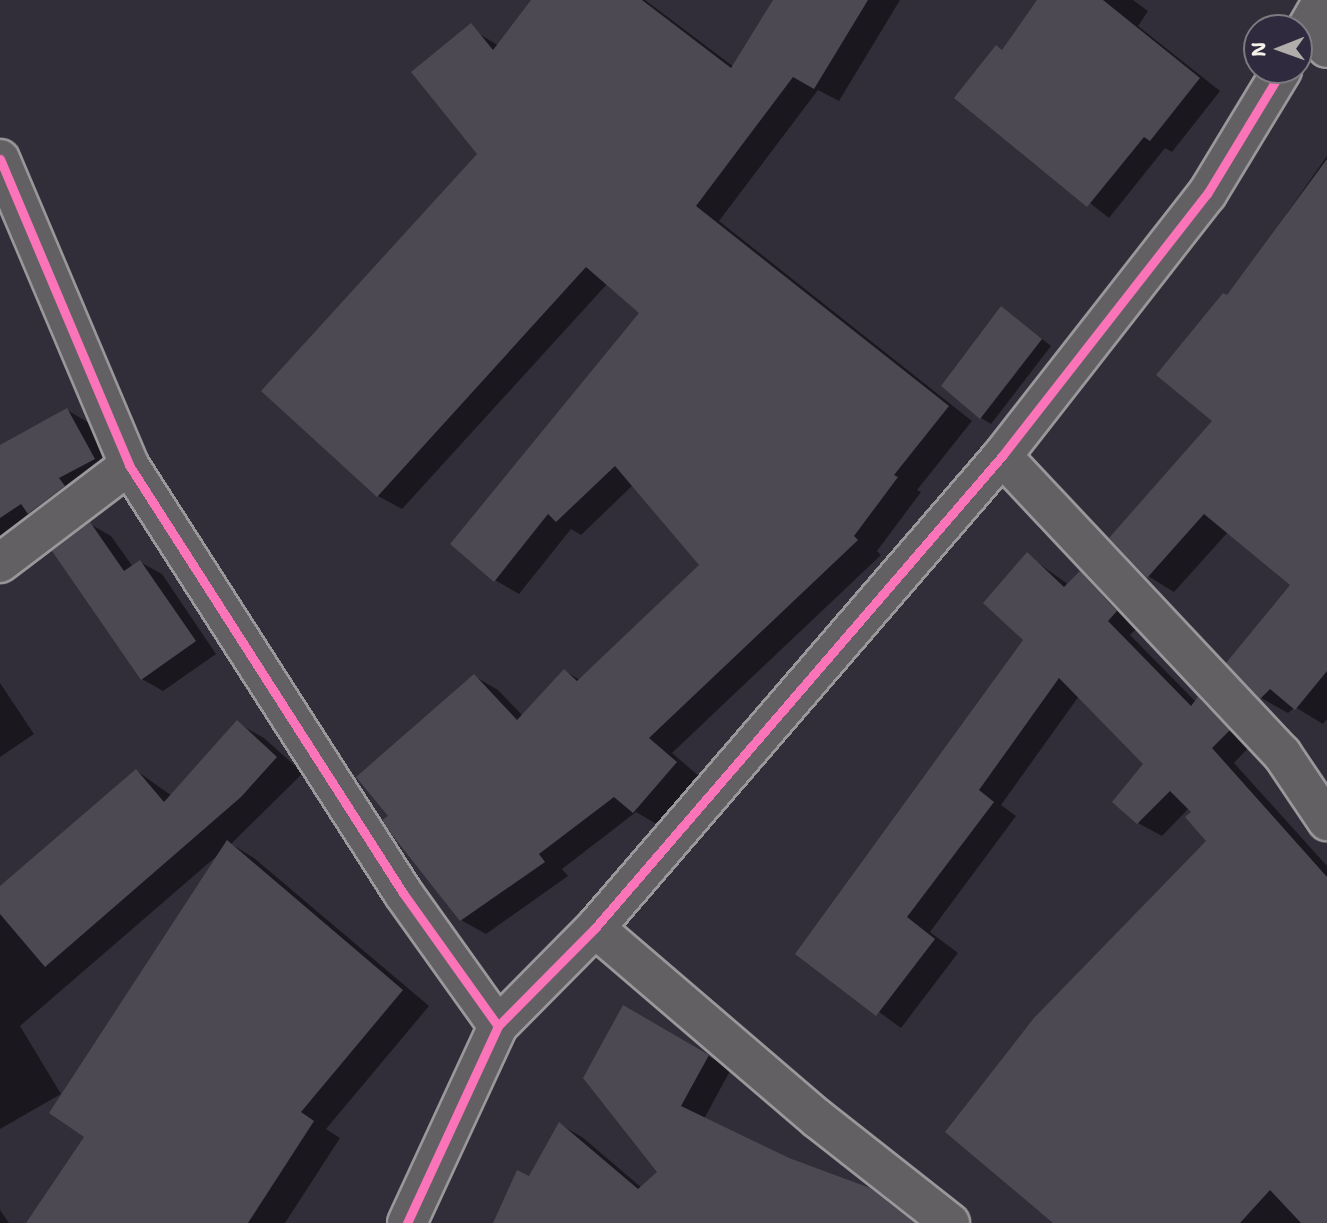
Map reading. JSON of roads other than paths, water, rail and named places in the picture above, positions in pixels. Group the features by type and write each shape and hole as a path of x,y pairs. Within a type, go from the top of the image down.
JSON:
{"street":[{"path":"407,1223 498,1026 595,928 1002,456 1207,194 1274,84"},
{"path":"0,159 129,465 402,893 498,1026"},
{"path":"1002,456 1282,754 1327,821"},
{"path":"0,563 129,465"},
{"path":"595,928 818,1119 950,1223"}]}
